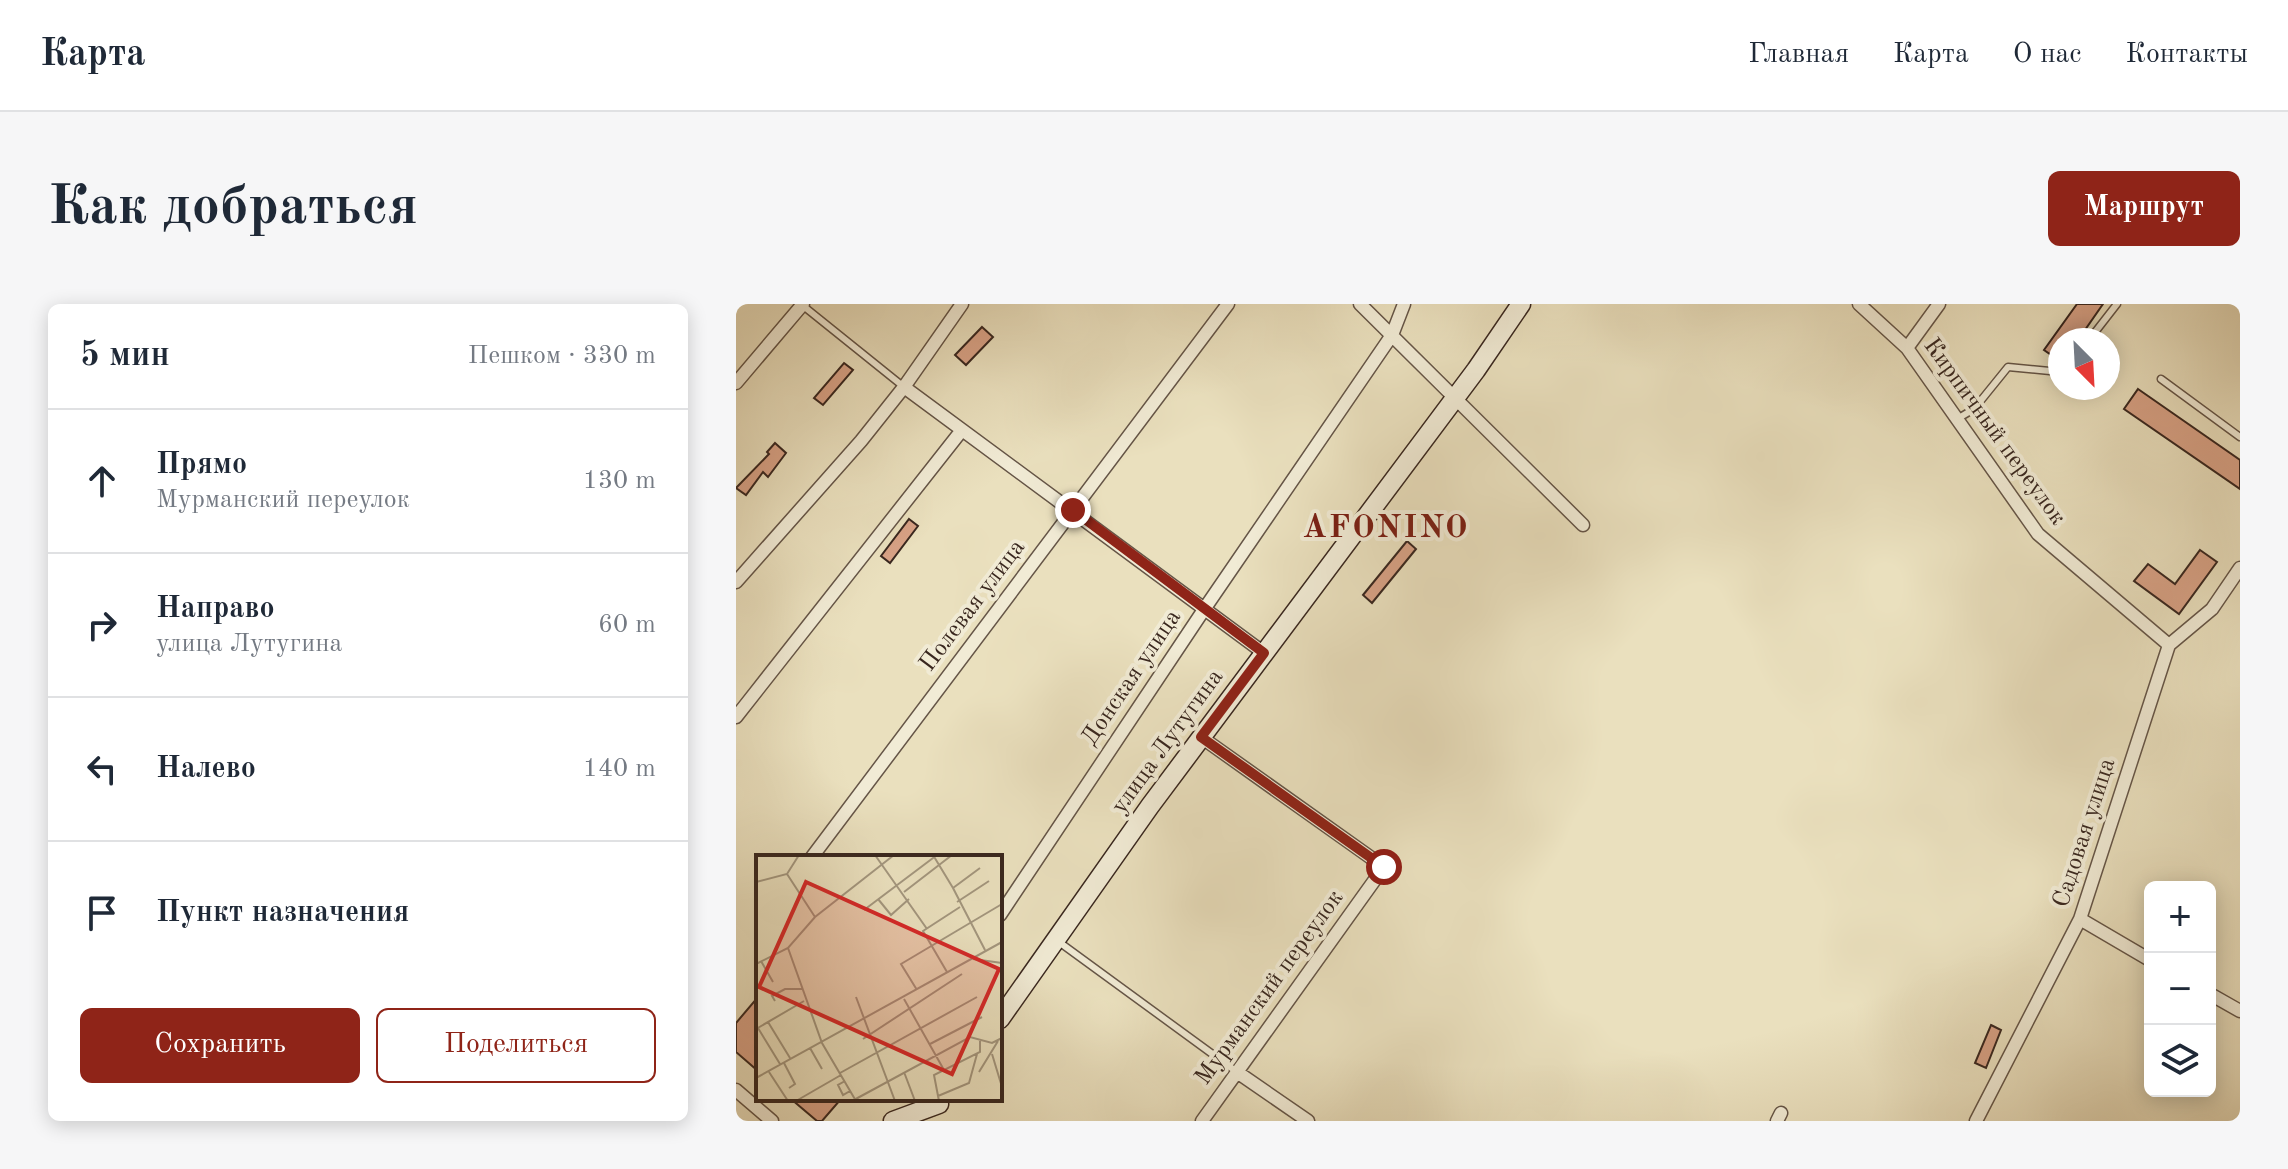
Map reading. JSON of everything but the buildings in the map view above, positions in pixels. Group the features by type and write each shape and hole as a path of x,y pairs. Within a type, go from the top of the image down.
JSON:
{"main road":[{"name":"улица Лутугина","path":"1002,1016 1201,737 1521,304"},
{"path":"893,1121 941,1102"},
{"path":"927,1121 941,1102"}],"street":[{"path":"736,582 861,441 904,387 962,304"},
{"name":"Полевая улица","path":"814,855 1228,304"},
{"path":"1360,304 1583,525"},
{"name":"Донская улица","path":"1002,912 1392,335 1404,304"},
{"name":"Кирпичный переулок","path":"1859,304 1907,348 2038,534 2169,645"},
{"path":"1907,348 1939,304"},
{"path":"736,383 803,305"},
{"path":"904,387 1264,653"},
{"path":"736,717 962,430"},
{"path":"2169,645 2212,609 2240,568"},
{"name":"Садовая улица","path":"1976,1121 2080,919 2169,645"},
{"name":"Мурманский переулок","path":"1201,737 1384,867 1202,1121"},
{"path":"2080,919 2144,956"},
{"path":"2216,997 2240,1011"},
{"path":"1237,1072 1308,1121"},
{"path":"736,1090 772,1121"}],"lane":[{"path":"2098,328 2117,304"},
{"path":"803,305 904,387"},
{"path":"1957,419 1974,409 2008,367 2048,371"},
{"path":"2161,379 2240,437"},
{"path":"1056,939 1237,1072"}],"district":[{"name":"AFONINO","path":"1386,529"}],"route":[{"path":"1073,510 1264,653 1201,737 1384,867"}]}
